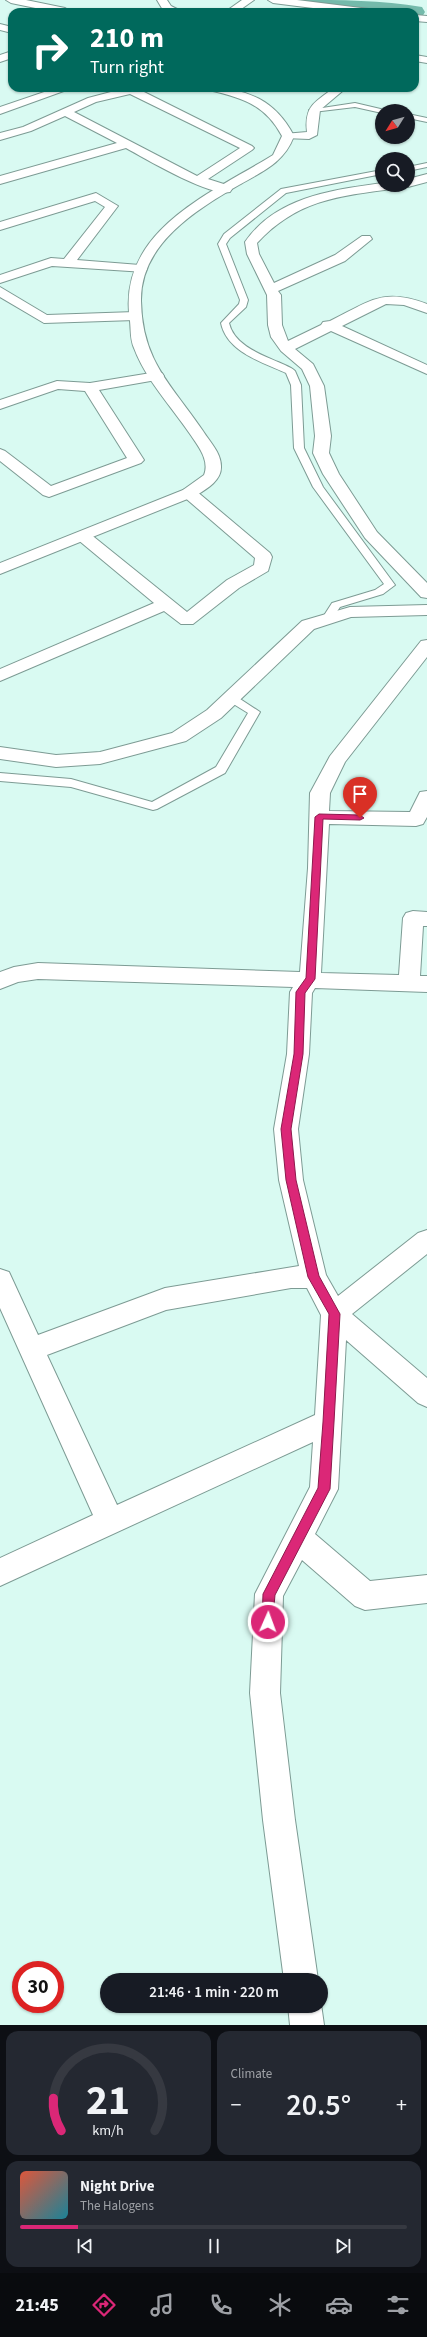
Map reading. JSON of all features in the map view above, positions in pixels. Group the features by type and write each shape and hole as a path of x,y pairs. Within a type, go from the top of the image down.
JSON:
{"street":[{"path":"10,0 47,8"},
{"path":"236,8 249,0"},
{"path":"273,0 337,8"},
{"path":"0,111 55,92"},
{"path":"0,137 27,129 92,100 123,92"},
{"path":"135,92 248,148 199,180"},
{"path":"0,569 189,493 206,482 213,471 212,458 205,445 157,376 141,348 133,305 135,281 140,269 160,239 178,220 277,158 284,147 288,136 278,116 270,108 258,101 227,92"},
{"path":"288,136 309,136 312,133 310,118 313,110 336,92"},
{"path":"66,112 199,180 226,189"},
{"path":"0,180 128,144"},
{"path":"415,182 427,179"},
{"path":"375,188 311,199 290,207 259,232 251,242 253,254 274,295 274,325 278,337 286,348 308,367 317,386 323,436 321,453 331,474 372,535 427,592"},
{"path":"0,226 96,197 112,206 68,263"},
{"path":"271,289 340,258 366,239"},
{"path":"0,279 52,262 140,269"},
{"path":"0,291 44,320 135,316"},
{"path":"286,348 328,325 384,300 406,301 427,310"},
{"path":"328,325 427,370"},
{"path":"0,405 57,385 90,387 157,376"},
{"path":"0,454 49,492 136,460 90,387"},
{"path":"83,536 187,620 233,584 262,567 264,557 189,493"},
{"path":"0,676 166,604"},
{"path":"0,753 56,761 100,758 132,751 179,737 214,714 308,625 328,617 350,612 427,610"},
{"path":"427,645 336,760 320,793 310,979 301,992 298,1054 286,1129 291,1180 314,1277 334,1314 427,1395"},
{"path":"319,817 416,819 427,797"},
{"path":"0,981 14,975 38,970 418,984 413,918 427,919"},
{"path":"300,1973 279,1820 265,1693 269,1594 324,1489 334,1314 427,1240"},
{"path":"32,1349 165,1299 291,1277 314,1277"},
{"path":"0,1280 110,1521"},
{"path":"0,1572 328,1422"},
{"path":"298,1538 366,1596 427,1589"},
{"path":"306,2013 307,2025"}],"lane":[{"path":"313,110 355,105 375,109"},
{"path":"415,117 427,120"},
{"path":"415,168 427,165"},
{"path":"328,617 336,605 378,592 390,585 318,487 300,448 296,384 290,371 235,343 225,330 225,323 243,305 244,300 222,244 227,236 284,191 375,173"},
{"path":"0,777 71,783 153,806 221,770 254,712 231,697"}],"waterway":[{"path":"312,0 379,8"}],"route":[{"path":"268,1622 269,1594 324,1489 334,1314 314,1277 291,1180 286,1129 298,1054 301,992 310,979 318,868 319,817 360,818"}]}
